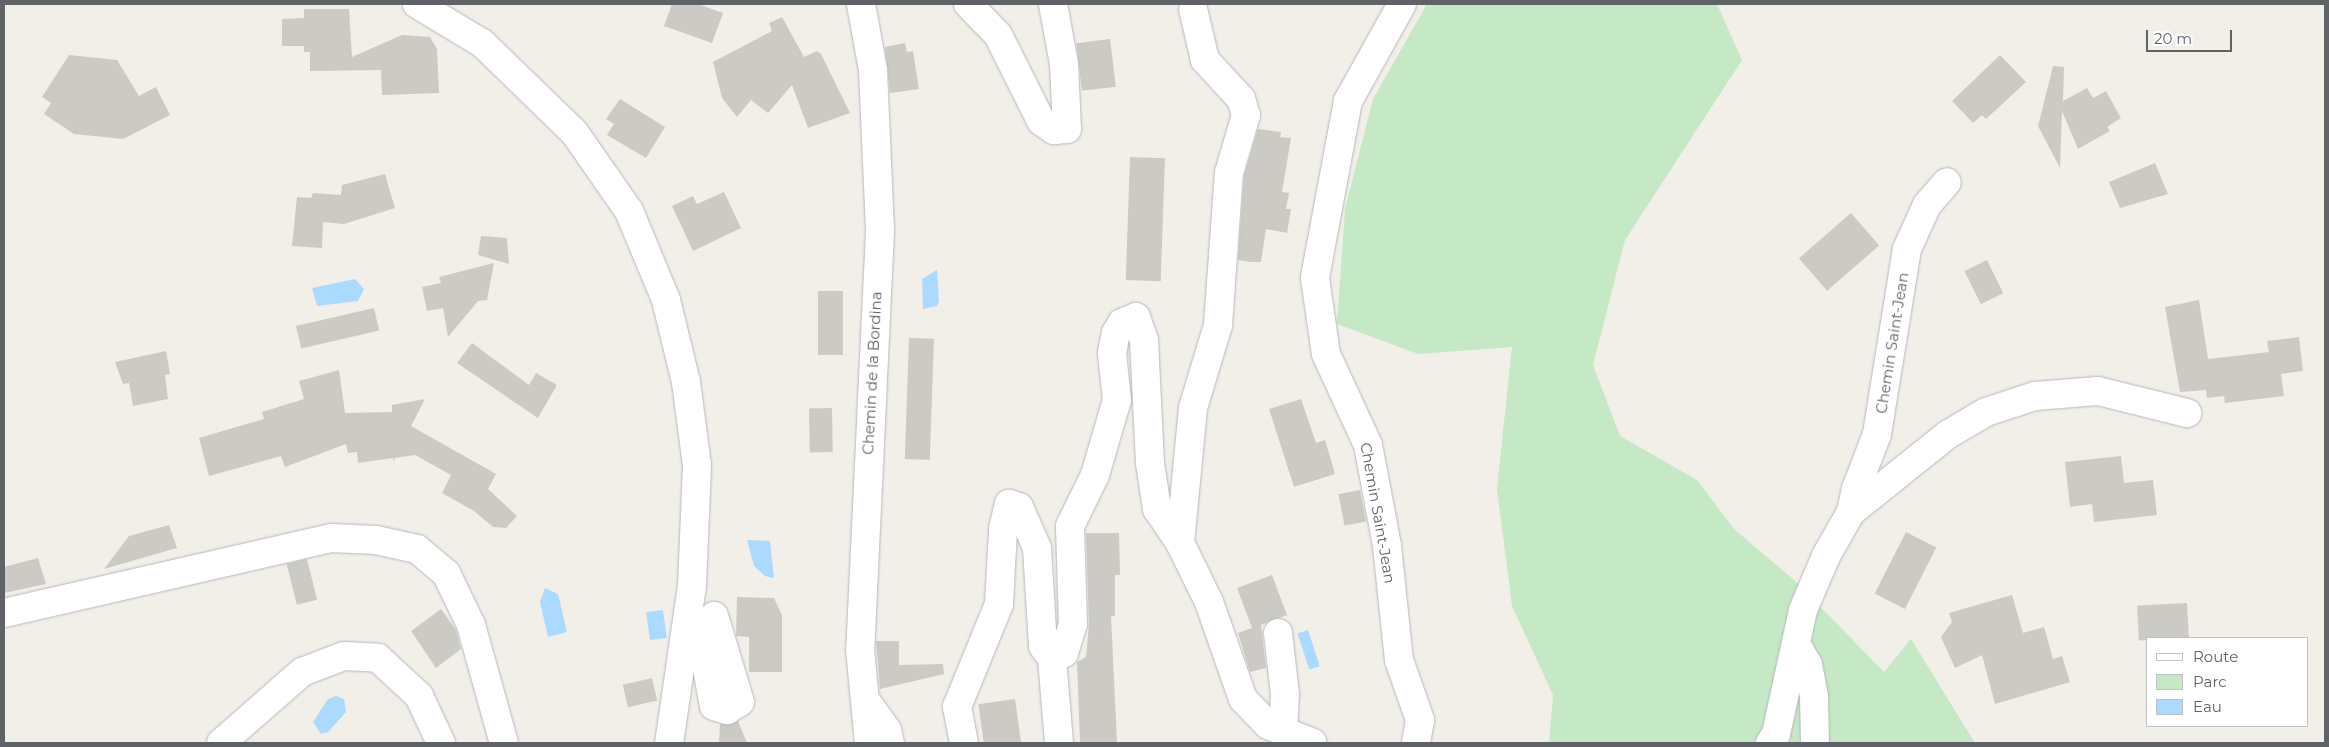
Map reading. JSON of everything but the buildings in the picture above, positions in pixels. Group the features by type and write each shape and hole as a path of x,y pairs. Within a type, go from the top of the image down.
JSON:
{"street":[{"path":"417,4 482,43 574,132 629,211 666,300 686,382 697,466 687,627 669,743"},
{"name":"Chemin de la Bordina","path":"861,4 872,70 880,231 860,649 869,743"},
{"path":"968,4 998,36 1041,122 1054,130 1067,129 1064,64 1053,4"},
{"name":"Chemin Saint-Jean","path":"1402,4 1348,101 1315,278 1326,354 1368,445 1387,546 1400,660 1420,720 1416,743"},
{"path":"1180,543 1193,408 1218,326 1229,172 1246,115 1241,99 1206,60 1193,9"},
{"name":"Chemin Saint-Jean","path":"1770,743 1776,734 1803,610 1826,556 1851,512 1856,489 1877,434 1907,249 1927,205 1947,182"},
{"path":"1052,658 1064,653 1073,624 1070,526 1095,476 1117,400 1112,353 1116,333 1122,323 1136,317 1144,340 1150,463 1157,509 1180,543 1209,602 1243,699 1268,725 1313,743"},
{"name":"Chemin Saint-Jean","path":"1851,512 1947,435 1986,412 2035,396 2098,391 2188,412"},
{"path":"964,743 957,707 999,604 1003,529 1009,504 1019,507 1037,548 1043,646 1052,658 1059,743"},
{"path":"4,613 331,538 376,540 418,549 446,573 471,625 504,743"},
{"path":"687,627 700,630 714,706 727,710 740,702 714,616"},
{"path":"1278,633 1285,694 1283,730"},
{"path":"1796,644 1808,665 1814,696 1815,743"},
{"path":"221,743 302,672 344,656 378,658 419,696 441,743"},
{"path":"866,701 887,730 890,743"}],"green space":[{"path":"1427,4 1717,4 1742,60 1625,240 1593,365 1620,436 1697,480 1734,529 1796,582 1884,672 1911,639 1975,743 1549,743 1553,695 1512,606 1497,489 1512,347 1418,354 1337,324 1345,209 1373,99"}],"water":[{"path":"937,270 939,301 937,306 923,309 922,279"},
{"path":"355,279 364,289 358,301 317,306 312,288"},
{"path":"747,540 770,541 774,578 765,576 754,566"},
{"path":"545,588 558,594 567,632 548,637 540,602"},
{"path":"663,610 667,638 650,640 646,612"},
{"path":"1308,630 1320,666 1309,670 1298,633"},
{"path":"336,696 344,699 346,712 328,732 321,734 313,722 328,699"}]}
